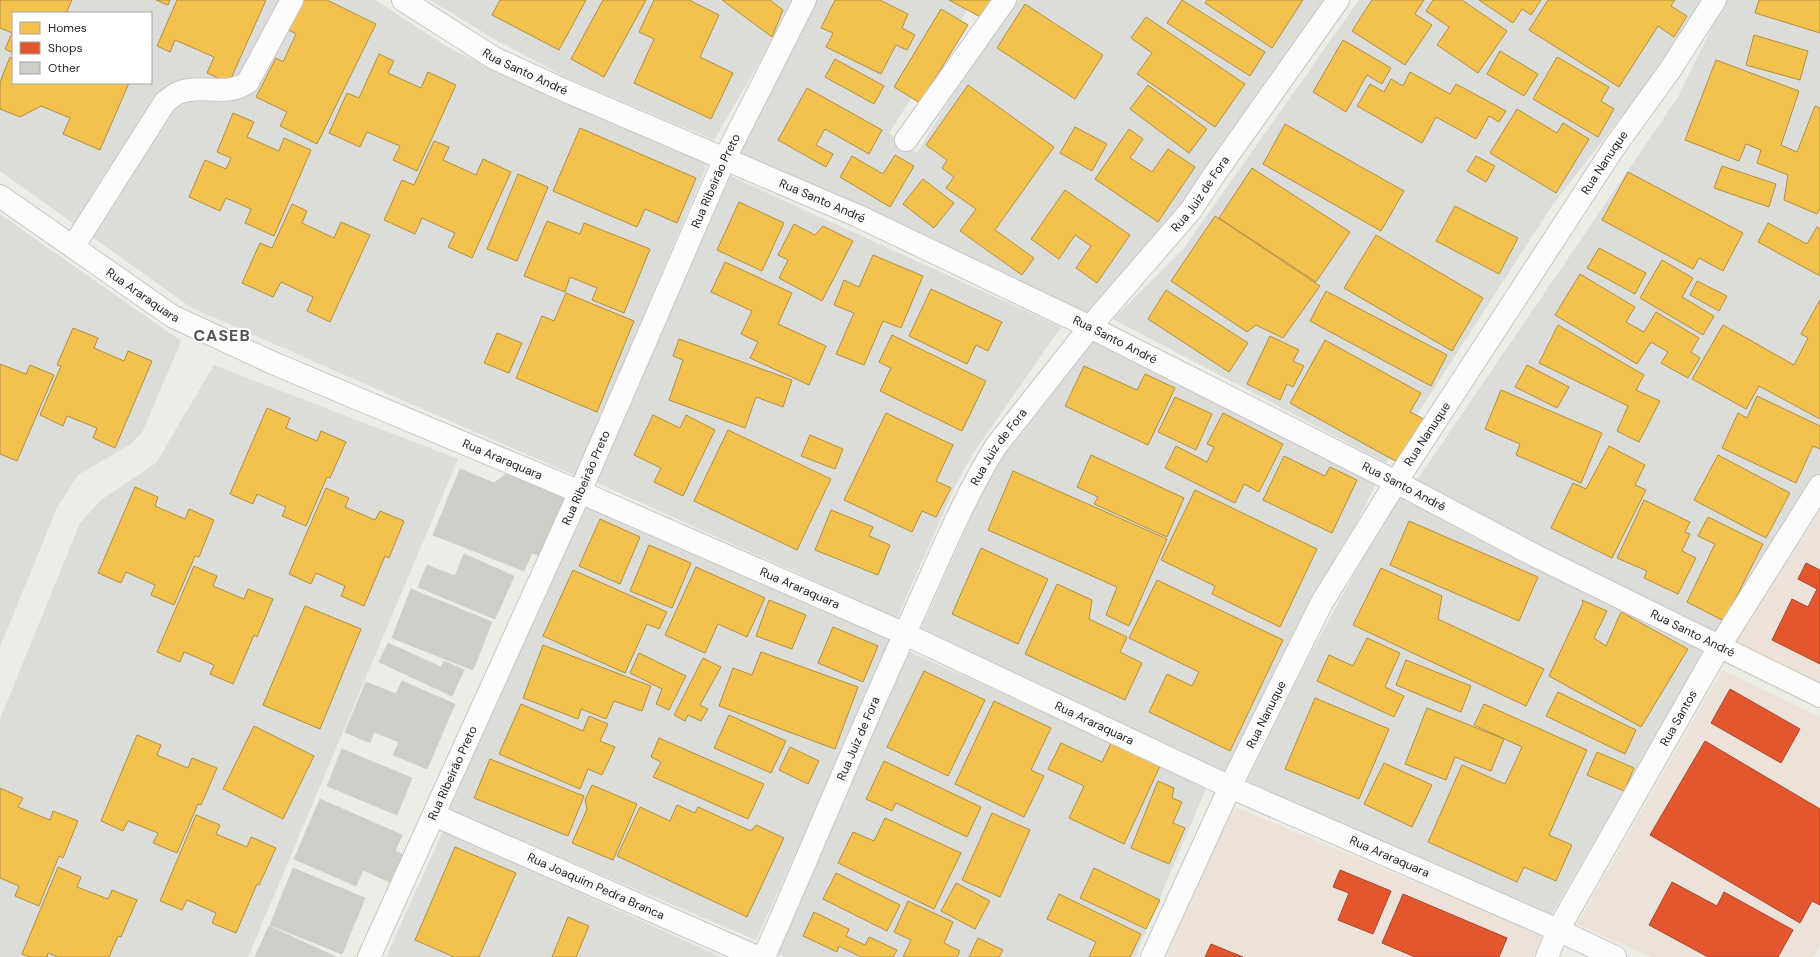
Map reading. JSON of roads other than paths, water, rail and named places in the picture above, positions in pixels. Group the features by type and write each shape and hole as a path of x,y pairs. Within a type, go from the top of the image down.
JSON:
{"street":[{"path":"73,247 165,102 178,93 190,90 230,90 240,88 248,82 292,0"},
{"name":"Rua Santo André","path":"403,0 494,58 559,88 858,216 1090,327 1396,482 1536,556 1820,696"},
{"name":"Rua Ribeirão Preto","path":"369,957 580,492 725,158 805,0"},
{"path":"906,140 1005,0"},
{"name":"Rua Juiz de Fora","path":"764,957 905,634 965,502 987,461 996,446 1090,327 1191,210 1214,174 1338,0"},
{"name":"Rua Nanuque","path":"1152,957 1230,787 1321,604 1396,482 1613,149 1670,70 1715,0"},
{"name":"Rua Araraquara","path":"0,196 172,316 204,332 273,363 580,492 905,634 1230,787 1558,930 1615,957"},
{"name":"Rua Santos","path":"1548,957 1558,930 1719,647 1820,486"},
{"name":"Rua Joaquim Pedra Branca","path":"434,815 757,957"}],"district":[{"name":"CASEB","path":"222,335"}]}
